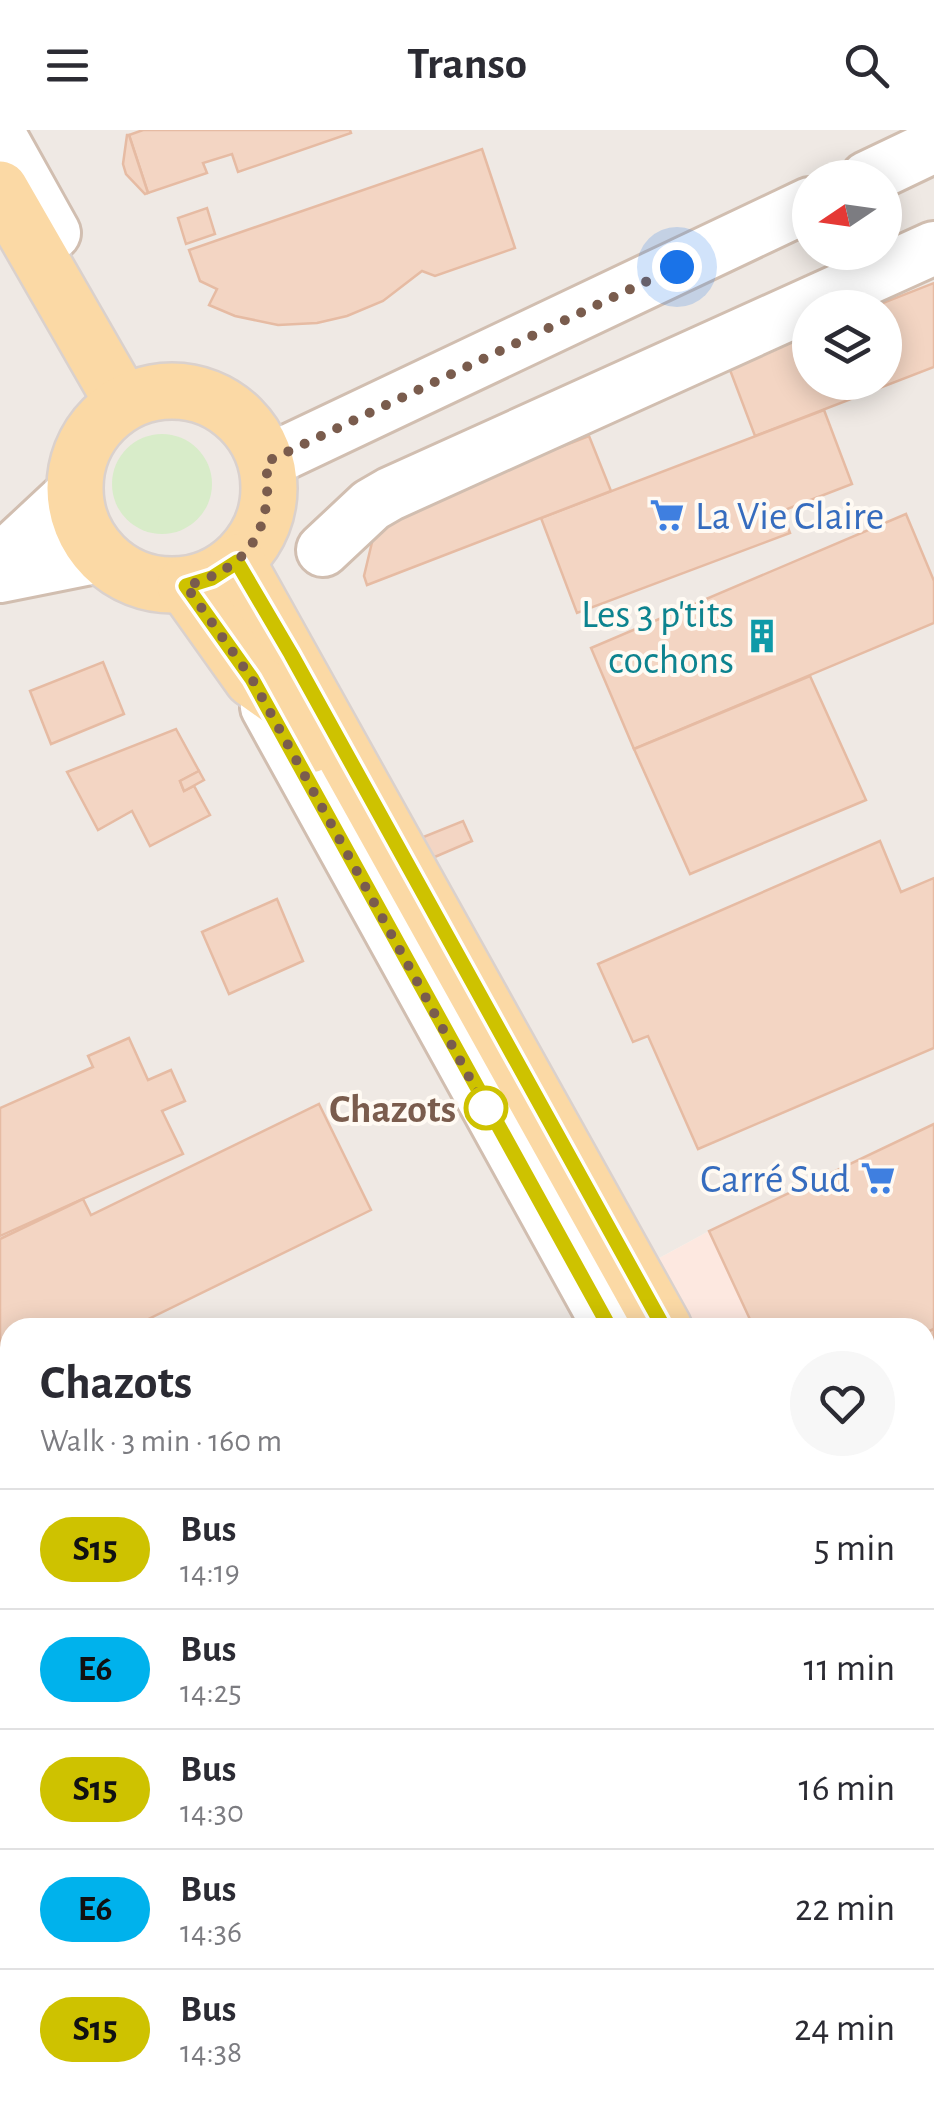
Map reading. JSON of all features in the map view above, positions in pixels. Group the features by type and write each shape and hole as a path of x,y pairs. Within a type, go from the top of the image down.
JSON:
{"main road":[{"path":"0,189 123,403"},
{"path":"157,391 193,392 226,407 251,431 266,462 269,496 260,532 237,562 212,578 170,587 132,578 100,556 81,526 74,492 78,457 96,426 123,403 157,391"},
{"path":"237,562 658,1318"},
{"path":"186,586 252,679 286,704 631,1318"}],"street":[{"path":"0,136 63,250 66,302"},
{"path":"902,161 934,146"},
{"path":"266,462 792,213"},
{"path":"323,550 371,505 390,494 934,248"},
{"path":"0,561 74,492"},
{"path":"0,576 100,556"},
{"path":"252,679 604,1318"}],"shaded area":[{"path":"0,130 934,130 934,1124 709,1231 615,1282 634,1318 0,1318"},
{"name":"Carré Sud","path":"934,1124 934,1318 634,1318 615,1282 709,1231"}],"green space":[{"path":"162,434 181,438 197,449 208,465 212,484 208,503 197,519 181,530 162,534 143,530 127,519 116,503 112,484 116,465 127,449 143,438"}],"building":[{"path":"143,130 351,133 238,172 232,154 203,163 207,173 148,193 129,135"},
{"path":"127,135 148,193 145,194 126,174 123,164"},
{"path":"482,149 515,248 435,276 422,271 383,301 317,323 278,325 235,316 209,305 217,289 200,281 189,250"},
{"path":"207,208 215,234 186,244 178,218"},
{"path":"934,283 934,367 902,379 902,296"},
{"path":"792,337 792,400 848,400 755,436 727,362"},
{"name":"La Vie Claire","path":"824,410 852,484 782,511 790,533 577,613 541,518"},
{"path":"589,436 611,491 367,585 364,576 378,517"},
{"name":"Les 3 p'tits cochons","path":"906,514 934,581 934,623 634,749 591,648"},
{"path":"103,662 124,714 51,744 30,691"},
{"path":"810,676 866,800 690,874 634,749"},
{"path":"176,729 199,771 180,781 184,791 194,786 210,815 150,846 132,811 98,830 67,772"},
{"path":"199,771 204,780 184,791 180,781"},
{"path":"463,821 472,841 430,859 421,838"},
{"path":"880,841 901,892 934,878 934,1048 698,1149 648,1036 633,1042 598,964"},
{"path":"277,899 303,961 229,994 202,932"},
{"path":"129,1038 148,1080 171,1070 185,1101 162,1111 183,1154 0,1236 0,1108 93,1067 88,1056"},
{"path":"319,1104 371,1210 150,1318 0,1318 0,1239 83,1199 91,1215"},
{"name":"Carré Sud","path":"934,1124 934,1318 749,1318 709,1231"}],"bus line":[{"name":"S15","path":"604,1318 252,679 186,586 212,578 237,562 658,1318"}],"place":[{"name":"La Vie Claire","path":"667,515"},
{"name":"Les 3 p'tits cochons","path":"762,636"},
{"name":"Chazots","path":"486,1108"},
{"name":"Carré Sud","path":"878,1178"}],"route":[{"path":"486,1108 252,679 186,586 212,578 237,562 260,532 269,496 266,462 677,267"}]}
